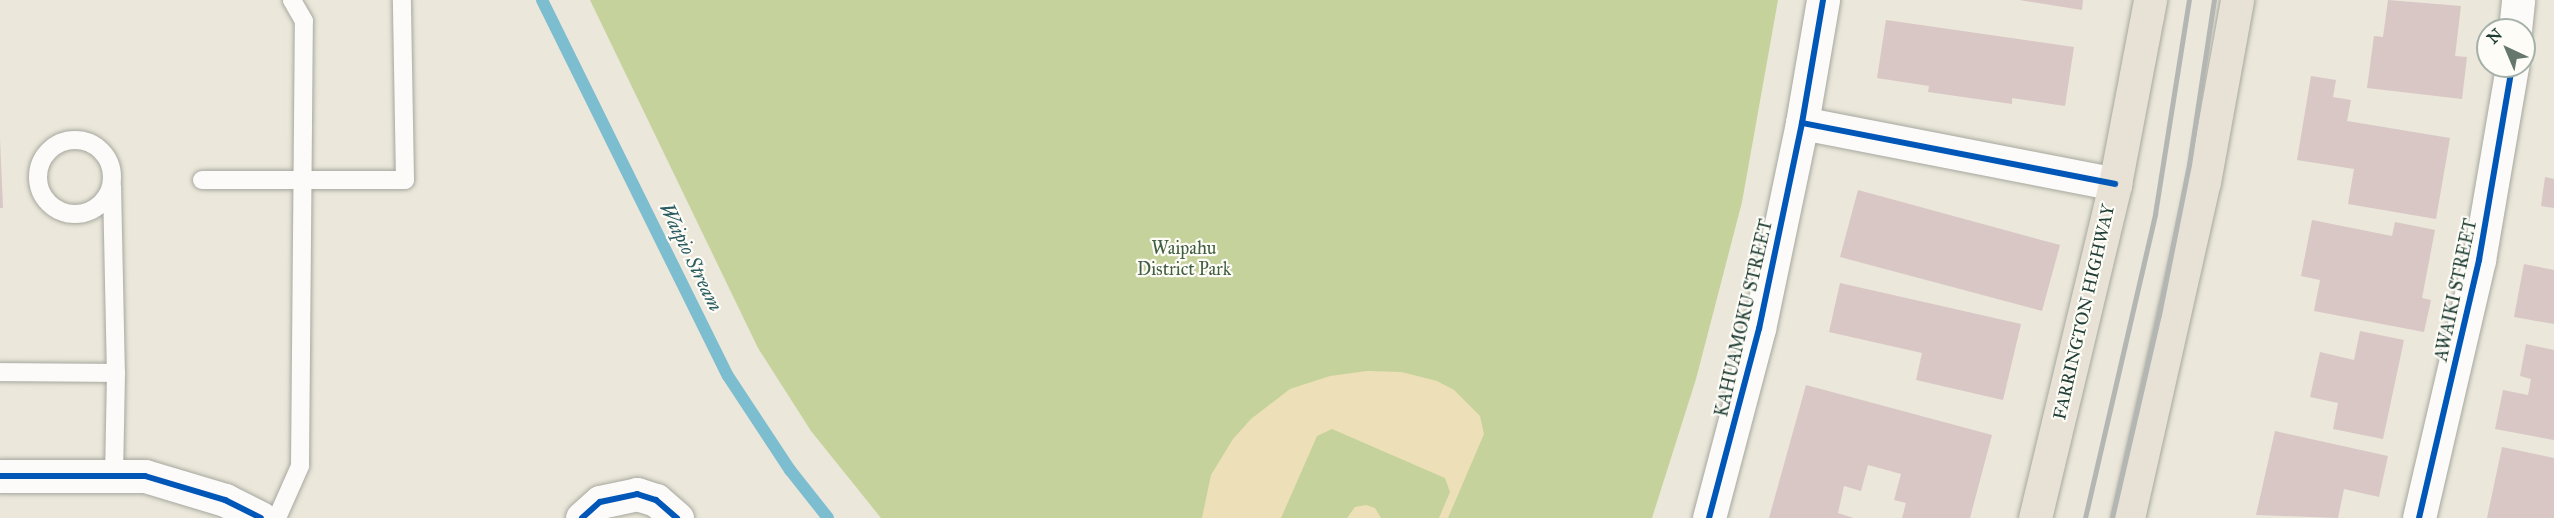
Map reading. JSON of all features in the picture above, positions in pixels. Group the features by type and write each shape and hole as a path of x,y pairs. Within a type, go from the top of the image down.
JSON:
{"main road":[{"name":"FARRINGTON HIGHWAY","path":"2035,518 2115,184 2150,0"},
{"path":"2128,518 2204,182 2237,0"}],"street":[{"name":"KAHUAMOKU STREET","path":"1709,518 1760,329 1803,123 1823,0"},
{"path":"2516,18 2518,0"},
{"name":"AWAIKI STREET","path":"2420,518 2479,260 2510,78"},
{"path":"1803,123 2115,184"},
{"path":"0,476 114,475 167,481 225,500 261,518"},
{"path":"582,518 600,502 637,494 656,500 677,518"}],"lane":[{"path":"277,518 300,466 304,21 292,0"},
{"path":"202,180 405,180 402,0"},
{"path":"112,186 98,206 72,215 49,205 40,189 39,170 44,158 61,142 83,141 104,154 112,186 116,373 114,475"},
{"path":"0,372 116,373"}],"green space":[{"name":"Waipahu District Park","path":"590,0 1778,0 1742,202 1696,379 1652,518 881,518 811,431 758,348"}],"sand":[{"path":"1367,371 1401,372 1437,381 1454,390 1480,416 1484,434 1448,518 1439,518 1450,492 1445,478 1332,429 1317,436 1281,518 1202,518 1211,475 1233,439 1251,419 1290,389 1330,376"},
{"path":"1366,505 1375,508 1381,518 1347,518 1355,507"}],"building":[{"path":"2019,0 2083,0 2082,10"},
{"path":"2388,0 2461,6 2455,56 2467,57 2462,99 2367,88 2374,36 2383,37"},
{"path":"1886,20 2074,47 2065,106 2012,98 2012,104 1928,92 1929,86 1877,78"},
{"path":"2311,76 2336,80 2333,97 2351,100 2347,121 2450,138 2436,219 2348,204 2354,169 2297,160"},
{"path":"0,139 3,208 0,208"},
{"path":"2545,177 2554,179 2554,208 2541,206"},
{"path":"1858,190 2060,245 2042,311 1840,257"},
{"path":"2312,220 2392,236 2395,222 2435,230 2422,298 2431,300 2424,332 2314,311 2320,280 2301,276"},
{"path":"2524,264 2554,270 2554,324 2514,317"},
{"path":"1840,283 2021,324 2003,400 1916,380 1922,353 1829,332"},
{"path":"2360,331 2404,340 2383,439 2333,429 2338,403 2310,397 2320,352 2354,360"},
{"path":"2526,344 2554,350 2554,440 2495,429 2503,390 2528,395 2531,379 2520,376"},
{"path":"1806,385 1992,435 1970,518 1902,518 1906,503 1894,500 1901,474 1868,465 1861,491 1844,486 1838,513 1854,518 1769,518"},
{"path":"2275,431 2388,456 2379,497 2344,489 2338,518 2256,515"},
{"path":"2502,447 2554,458 2554,518 2487,518"}],"waterway":[{"name":"Waipio Stream","path":"542,0 728,376 790,470 828,518"}],"railway":[{"path":"2085,518 2155,214 2189,0"},
{"path":"2112,518 2159,315 2189,165 2214,0"}],"cycle path":[{"path":"1709,518 1759,329 1802,123 1823,0"},
{"path":"2419,518 2479,260 2510,78"},
{"path":"1802,123 2115,184"},
{"path":"0,476 145,476 225,500 261,518"},
{"path":"582,518 600,502 637,494 656,500 677,518"}]}
